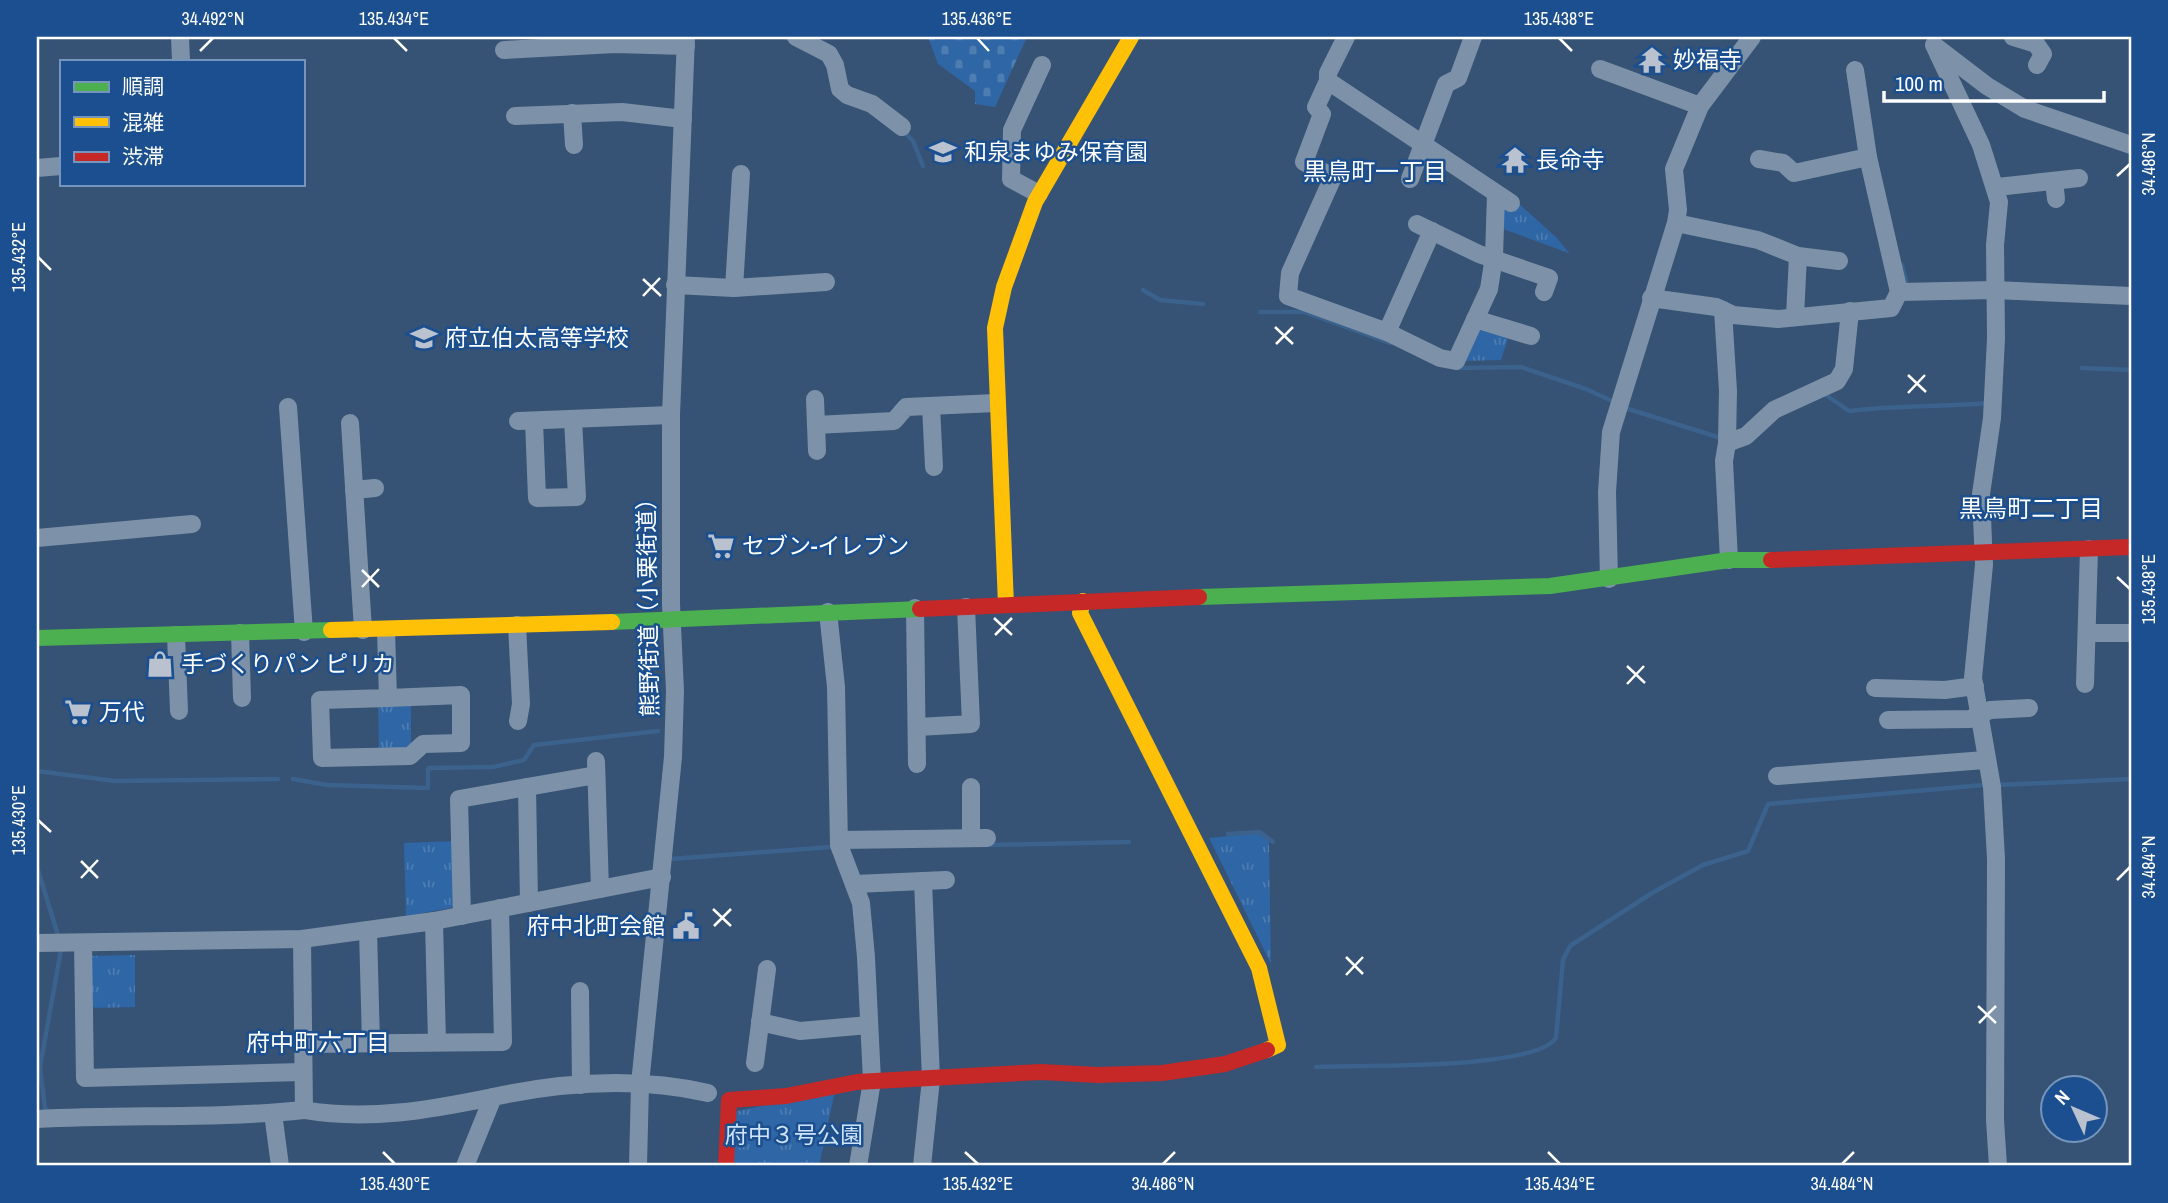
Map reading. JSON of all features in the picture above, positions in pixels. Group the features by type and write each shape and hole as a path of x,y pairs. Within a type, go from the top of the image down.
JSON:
{"street":[{"path":"180,37 181,60"},
{"path":"796,37 829,54 835,65 839,89 872,104 902,127"},
{"path":"1006,605 995,328 1020,239 1040,194 1131,37"},
{"path":"1328,80 1372,113 1424,142 1504,199 1489,289 1456,361 1440,358 1387,332 1288,296 1290,273 1334,177 1304,162 1322,114 1316,107 1328,80 1328,73 1346,37"},
{"path":"1410,179 1446,84 1458,78 1474,37"},
{"path":"1609,579 1607,492 1611,432 1676,223 1678,210 1674,169 1700,106 1752,37"},
{"path":"2013,37 2036,44 2043,54 2037,65"},
{"path":"1937,41 1987,86 2025,109 2131,145"},
{"path":"1937,41 1964,114 1981,145 1997,187 1999,202 1988,220 1996,338 1992,418 1981,494 1984,553 1975,686 1985,760 1992,787 1996,859 1995,1120 1998,1166"},
{"path":"504,50 538,42 686,42"},
{"name":"熊野街道（小栗街道）","path":"638,1166 640,1084 662,877 675,691 671,620 671,415 686,42"},
{"path":"1601,69 1700,106"},
{"path":"1651,298 1723,310 1733,315 1767,318 1891,307 1899,292 1868,157 1855,70"},
{"path":"1034,72 1024,122 1012,130 1011,179 1040,194"},
{"path":"515,116 622,112 683,119"},
{"path":"572,113 574,145"},
{"path":"1759,159 1783,163 1794,173 1868,157"},
{"path":"37,168 60,166"},
{"path":"734,288 732,206 741,174"},
{"path":"1997,187 2055,190 2079,178"},
{"path":"1676,223 1758,240 1798,256 1839,261"},
{"path":"1387,332 1425,228 1479,254 1549,278 1544,292"},
{"path":"1795,316 1798,256"},
{"path":"675,285 734,288 816,277"},
{"path":"1899,292 1994,290 2131,296"},
{"path":"1723,310 1728,391 1724,461 1728,560"},
{"path":"1727,443 1746,436 1774,410 1837,381 1844,369 1850,311"},
{"path":"1475,319 1520,338"},
{"path":"815,399 817,452"},
{"path":"816,425 894,421 906,407 996,403"},
{"path":"931,406 934,467"},
{"path":"288,407 299,458 304,533 304,632"},
{"path":"573,419 577,497 537,498 526,421 573,419 591,412 671,415"},
{"path":"350,423 354,490 350,546 363,630"},
{"path":"354,490 376,488"},
{"path":"37,538 100,525 182,520"},
{"path":"37,638 386,630 1083,601 1550,586 1728,560 1816,561 2131,547"},
{"path":"2085,684 2089,549"},
{"path":"726,1166 729,1100 786,1096 835,1085 872,1081 1208,1069 1255,1057 1278,1045 1259,968 1080,613 1083,601"},
{"path":"918,727 971,724 966,607"},
{"path":"915,608 917,764"},
{"path":"828,612 836,687 839,840 861,903 869,1025 872,1081 858,1166"},
{"path":"517,625 521,704 517,721"},
{"path":"386,630 388,698"},
{"path":"2087,633 2131,632"},
{"path":"240,633 242,698"},
{"path":"177,635 178,711"},
{"path":"1875,688 1945,690 1975,686"},
{"path":"461,695 461,743 424,744 410,756 322,758 320,700 388,698 461,695"},
{"path":"1898,714 1970,719 1990,710 2029,708"},
{"path":"1787,771 1845,764 1985,760"},
{"path":"462,916 458,799 527,787 596,768 600,889"},
{"path":"527,787 529,903"},
{"path":"839,840 896,831 979,838 975,796"},
{"path":"37,943 302,940 434,921 662,877"},
{"path":"855,884 946,880"},
{"path":"922,1166 931,1079 923,881"},
{"path":"302,1044 503,1042 500,908"},
{"path":"434,921 437,1042"},
{"path":"368,930 371,1043"},
{"path":"302,940 304,1110"},
{"path":"83,943 85,1078 302,1072"},
{"path":"755,1063 760,1023 770,979"},
{"path":"580,991 588,1017 581,1085"},
{"path":"760,1023 785,1036 800,1031 869,1025"},
{"path":"37,1119 105,1115 239,1117 304,1110 343,1117 428,1111 547,1085 640,1084 677,1086 708,1093"},
{"path":"465,1166 493,1097"},
{"path":"273,1113 280,1166"}],"green space":[{"path":"928,37 1027,37 995,107 975,104 975,91 938,64"},
{"path":"1516,201 1557,238 1569,253 1503,229 1503,208"},
{"path":"1484,328 1505,334 1508,339 1501,360 1464,361 1478,330"},
{"path":"378,703 411,703 411,746 407,750 379,751"},
{"path":"1261,833 1269,840 1271,964 1209,838"},
{"path":"453,841 455,904 451,908 406,916 404,843"},
{"path":"135,955 135,1007 95,1008 90,1004 89,956"},
{"name":"府中３号公園","path":"835,1091 819,1166 729,1166 733,1112"}],"waterway":[{"path":"783,37 793,41"},
{"path":"903,131 913,141 923,166"},
{"path":"1902,265 1907,285"},
{"path":"1143,290 1160,300 1203,304"},
{"path":"1260,312 1304,312 1390,343"},
{"path":"1456,368 1521,367 1586,389 1616,403"},
{"path":"2082,368 2131,370"},
{"path":"1823,393 1849,411 1989,403"},
{"path":"1622,407 1724,439"},
{"path":"293,779 327,785 428,788 428,768 493,767 524,760 534,745 658,731"},
{"path":"37,771 115,781 278,779"},
{"path":"1998,785 2131,779"},
{"path":"1316,1067 1482,1061 1515,1056 1541,1048 1556,1038 1563,960 1570,946 1652,893 1703,865 1748,851 1768,804 1984,785"},
{"path":"1228,834 1260,832 1273,842"},
{"path":"987,845 1129,842"},
{"path":"671,859 830,847"},
{"path":"37,867 58,935"},
{"path":"49,1111 45,1109 40,1067 61,950"}],"traffic: fast":[{"path":"1199,597 1550,586 1729,560 1771,560"},
{"path":"612,622 920,609"},
{"path":"37,638 331,630"}],"traffic: slow":[{"path":"1006,605 995,328 1004,287 1035,202 1131,37"},
{"path":"1083,601 1080,613 1259,968 1278,1045 1267,1050"},
{"path":"331,630 612,622"}],"traffic: jam":[{"path":"1771,560 2131,547"},
{"path":"920,609 1199,597"},
{"path":"726,1166 729,1100 786,1096 857,1082 1041,1072 1098,1075 1162,1073 1225,1064 1267,1050"}],"place":[{"name":"妙福寺","path":"1652,60"},
{"name":"和泉まゆみ保育園","path":"943,152"},
{"name":"長命寺","path":"1515,160"},
{"name":"府立伯太高等学校","path":"424,338"},
{"name":"セブン-イレブン","path":"721,546"},
{"name":"手づくりパン ピリカ","path":"160,664"},
{"name":"万代","path":"78,712"},
{"name":"府中北町会館","path":"686,926"}],"district":[{"name":"黒鳥町一丁目","path":"1375,172"},
{"name":"黒鳥町二丁目","path":"2031,509"},
{"name":"府中町六丁目","path":"318,1043"}]}
